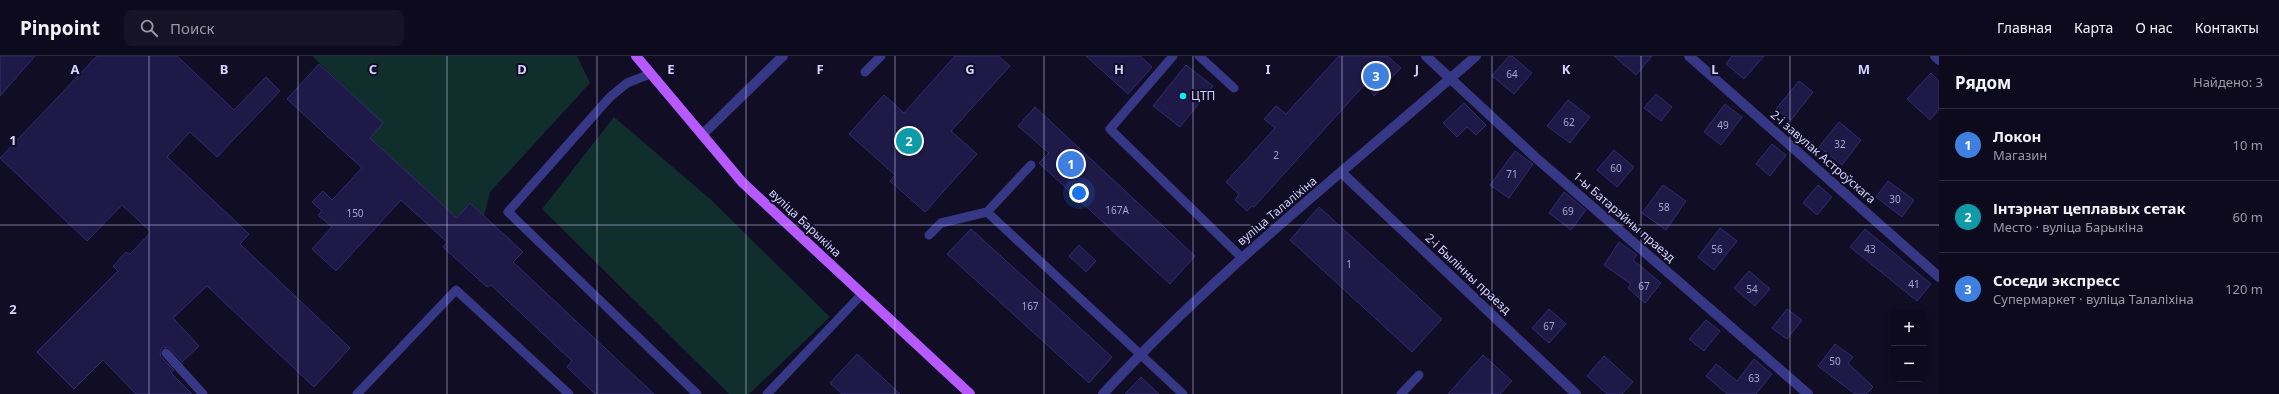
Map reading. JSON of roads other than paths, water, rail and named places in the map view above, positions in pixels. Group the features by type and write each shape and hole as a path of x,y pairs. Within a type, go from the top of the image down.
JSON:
{"main road":[{"name":"вуліца Барыкіна","path":"636,56 742,182 970,394"}],"street":[{"path":"702,135 783,56"},
{"name":"1-ы Батарэйны праезд","path":"1426,56 1535,157 1808,394"},
{"name":"вуліца Талаліхіна","path":"1103,394 1139,354 1242,257 1342,173 1476,56"},
{"name":"2-і завулак Астроўскага","path":"1690,56 1939,277"},
{"path":"1935,56 1939,60"},
{"name":"2-і Былінны праезд","path":"1342,173 1576,394"}],"lane":[{"path":"865,72 881,56"},
{"path":"1173,56 1110,129 1242,257"},
{"path":"1200,56 1234,88"},
{"path":"650,74 627,83 610,97 508,212 697,394"},
{"path":"929,235 941,223 987,212 1031,165"},
{"path":"987,212 1183,394"},
{"path":"357,394 456,290 569,394"},
{"path":"767,394 862,294"},
{"path":"166,353 204,394"},
{"path":"1401,394 1419,374"}],"place":[{"name":"Соседи экспресс","path":"1376,76"},
{"name":"ЦТП","path":"1183,96"},
{"name":"Інтэрнат цеплавых сетак","path":"909,141"},
{"name":"Локон","path":"1071,164"}]}
